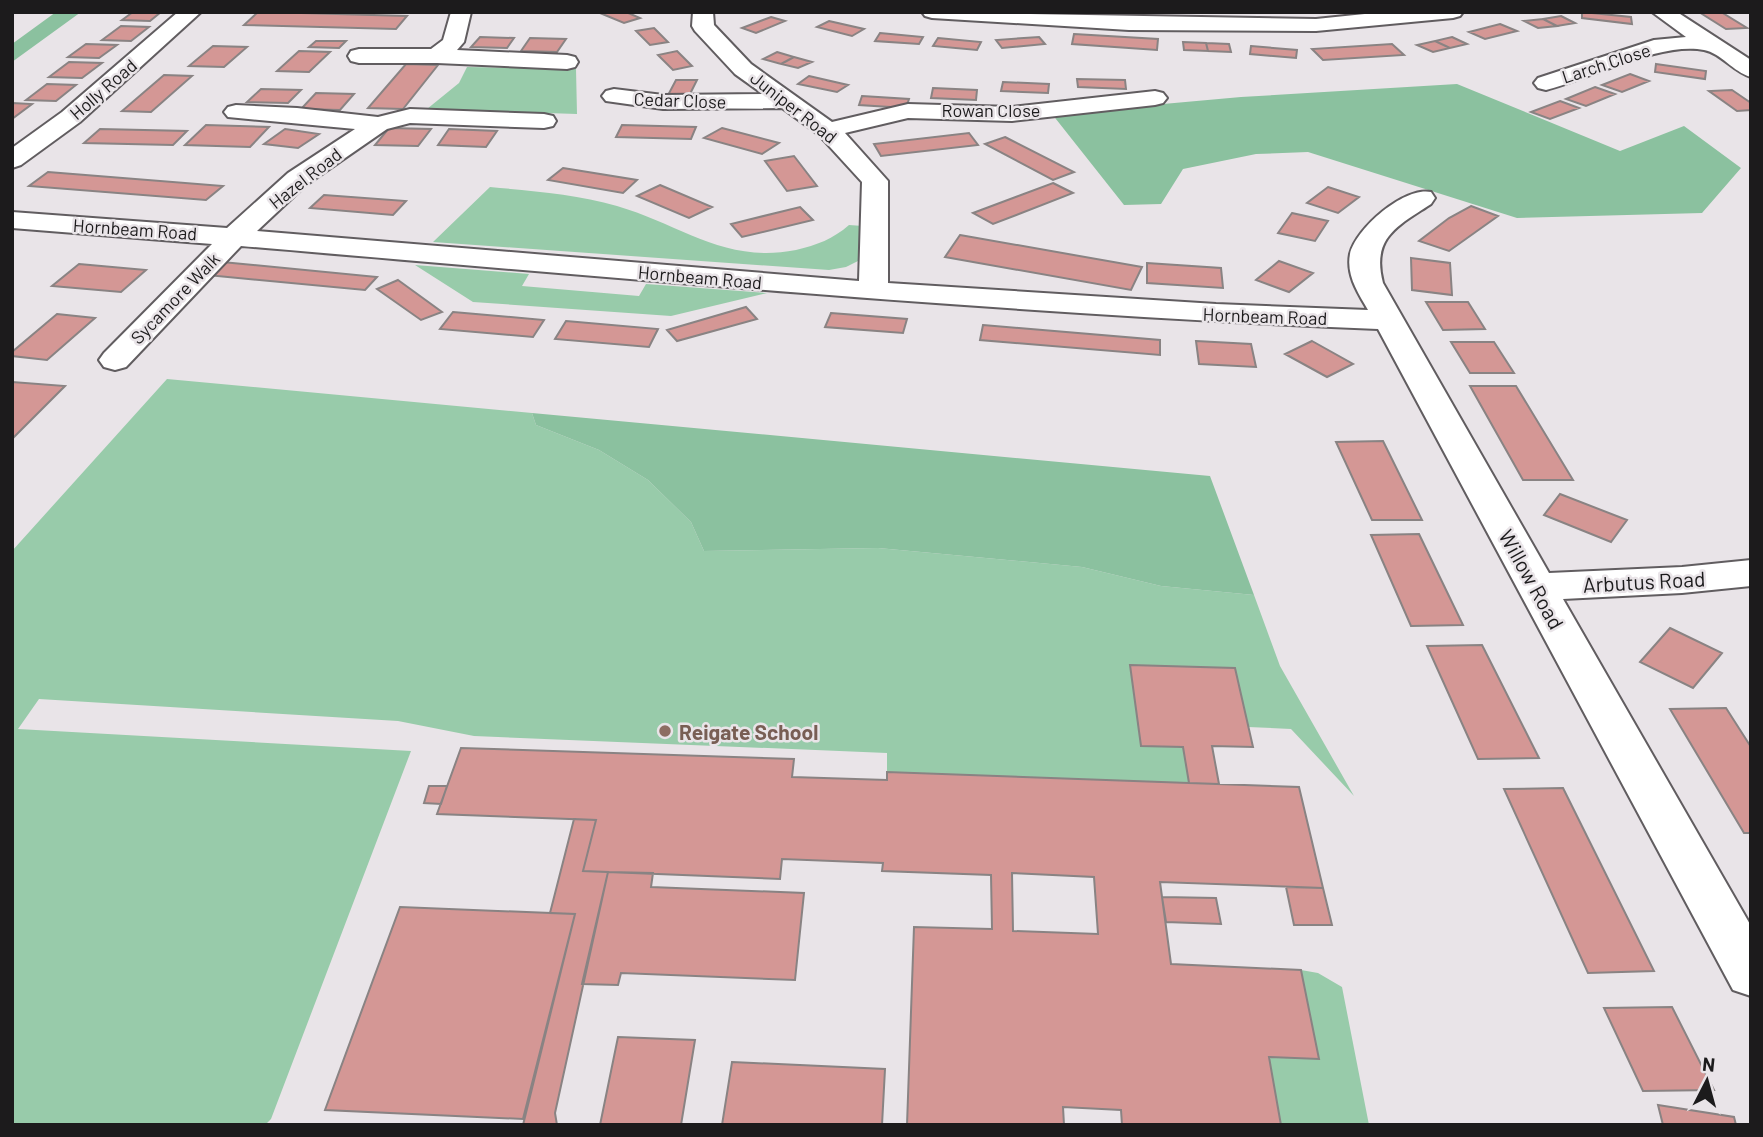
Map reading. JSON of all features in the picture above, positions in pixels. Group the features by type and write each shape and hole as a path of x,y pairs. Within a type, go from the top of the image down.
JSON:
{"street":[{"name":"Holly Road","path":"12,160 71,117 191,12"},
{"path":"437,56 453,42 461,12"},
{"name":"Juniper Road","path":"703,12 703,26 743,69 828,130 875,181 873,291"},
{"path":"932,12 1129,24 1316,25 1394,15 1453,12"},
{"path":"1662,12 1751,70"},
{"name":"Larch Close","path":"1546,83 1662,45 1709,43"},
{"path":"359,56 437,56 567,62"},
{"name":"Cedar Close","path":"614,96 663,102 789,101"},
{"name":"Rowan Close","path":"828,130 908,111 1012,114 1155,98"},
{"name":"Hazel Road","path":"236,112 297,115 378,124 410,116 544,121"},
{"name":"Hazel Road","path":"235,236 297,180 378,124"},
{"name":"Willow Road","path":"1422,198 1375,233 1363,252 1364,272 1388,320 1751,974"},
{"name":"Hornbeam Road","path":"12,220 235,236 873,291 1195,314 1388,320"},
{"name":"Sycamore Walk","path":"115,360 235,236"},
{"name":"Arbutus Road","path":"1536,587 1682,580 1751,573"}],"green space":[{"path":"56,12 81,12 12,62 12,44"},
{"path":"467,67 576,69 577,114 427,109 459,83"},
{"path":"1457,84 1620,151 1684,126 1741,168 1702,213 1517,218 1308,152 1256,154 1183,169 1161,204 1124,205 1052,114 1241,97"},
{"path":"490,187 554,194 617,206 704,240 747,252 796,250 824,241 849,225 863,226 858,261 846,267 829,270 433,242"},
{"path":"415,265 529,274 522,286 639,296 646,284 767,293 671,316 473,302"},
{"path":"167,379 532,413 536,425 599,450 648,480 691,522 704,551 878,548 1082,567 1161,586 1254,595 1280,666 1354,796 1291,729 1248,727 1235,668 1130,665 1141,745 1183,747 1189,783 887,772 887,753 474,736 398,721 39,699 18,729 411,751 271,1119 265,1125 12,1125 12,551"},
{"path":"532,413 1210,476 1254,595 1161,586 1082,567 878,548 704,551 691,522 648,480 599,450 536,425"},
{"path":"1301,970 1318,973 1342,987 1369,1125 1281,1125 1269,1057 1319,1059"}],"building":[{"path":"133,12 161,12 150,21 122,20"},
{"path":"258,12 407,16 396,29 244,25"},
{"path":"626,12 640,18 624,23 600,13"},
{"path":"1582,12 1631,17 1632,24 1582,18"},
{"path":"1699,12 1721,12 1747,28 1726,29"},
{"path":"1561,16 1575,23 1557,26 1543,19"},
{"path":"771,17 785,21 756,33 742,28"},
{"path":"1543,19 1557,26 1538,28 1524,21"},
{"path":"829,21 864,29 852,36 817,27"},
{"path":"1500,24 1517,31 1485,39 1469,32"},
{"path":"121,26 149,27 131,41 102,40"},
{"path":"654,28 668,42 650,45 636,31"},
{"path":"880,33 923,37 919,44 875,41"},
{"path":"1074,34 1158,39 1157,50 1072,44"},
{"path":"480,37 514,38 507,48 471,47"},
{"path":"1039,37 1045,44 1002,48 996,40"},
{"path":"1452,37 1467,44 1450,48 1435,41"},
{"path":"530,38 566,39 557,52 521,51"},
{"path":"938,38 981,42 977,50 933,46"},
{"path":"316,41 346,41 339,48 309,47"},
{"path":"1435,41 1450,48 1433,52 1417,45"},
{"path":"1183,42 1206,43 1208,51 1184,50"},
{"path":"1206,43 1229,44 1231,52 1208,51"},
{"path":"86,44 117,45 99,58 68,57"},
{"path":"1392,44 1404,55 1323,60 1312,49"},
{"path":"213,46 247,47 224,67 189,66"},
{"path":"1251,46 1297,50 1296,58 1250,54"},
{"path":"299,51 330,52 309,72 277,71"},
{"path":"677,51 692,66 673,70 658,55"},
{"path":"777,52 794,57 781,64 763,59"},
{"path":"794,57 812,62 798,68 781,64"},
{"path":"69,62 102,63 82,78 49,77"},
{"path":"406,64 438,65 403,109 368,108"},
{"path":"1656,64 1706,71 1705,79 1655,72"},
{"path":"1630,74 1649,81 1622,92 1602,85"},
{"path":"164,75 192,76 151,112 122,111"},
{"path":"809,76 848,85 837,92 798,84"},
{"path":"1077,79 1125,80 1126,89 1078,87"},
{"path":"676,80 697,80 688,98 667,97"},
{"path":"1003,82 1049,84 1048,93 1001,91"},
{"path":"47,84 76,85 56,101 26,100"},
{"path":"1595,87 1615,94 1586,106 1566,99"},
{"path":"933,88 977,90 976,100 931,98"},
{"path":"261,89 301,90 288,103 247,102"},
{"path":"1732,90 1751,103 1751,110 1737,111 1709,91"},
{"path":"316,93 354,94 340,110 301,109"},
{"path":"862,96 909,99 906,108 859,105"},
{"path":"1560,101 1579,108 1550,119 1531,112"},
{"path":"12,103 32,104 12,119"},
{"path":"206,125 269,127 250,147 185,145"},
{"path":"622,125 696,127 691,139 616,137"},
{"path":"389,128 431,129 418,146 375,145"},
{"path":"722,128 779,143 762,154 704,138"},
{"path":"100,129 187,131 173,145 84,143"},
{"path":"285,129 319,134 298,148 264,144"},
{"path":"449,129 497,131 486,147 438,145"},
{"path":"969,133 978,145 881,156 874,144"},
{"path":"1005,137 1074,172 1053,180 985,144"},
{"path":"794,156 817,186 787,191 765,161"},
{"path":"563,168 637,180 623,193 548,180"},
{"path":"48,172 223,186 206,200 29,186"},
{"path":"1053,183 1073,193 993,224 973,213"},
{"path":"660,185 712,207 689,218 637,196"},
{"path":"1328,187 1359,197 1338,213 1307,203"},
{"path":"324,195 406,201 393,215 310,208"},
{"path":"1471,206 1498,216 1449,251 1419,241 1449,218"},
{"path":"800,207 813,220 742,237 731,224"},
{"path":"1292,213 1328,221 1315,241 1278,233"},
{"path":"960,235 1142,267 1131,290 945,257"},
{"path":"1411,258 1450,263 1452,295 1412,290"},
{"path":"1279,261 1313,273 1289,292 1256,280"},
{"path":"222,262 377,277 365,290 207,275"},
{"path":"1147,263 1221,268 1223,288 1147,283"},
{"path":"79,264 146,270 121,292 52,286"},
{"path":"398,280 442,312 421,320 377,289"},
{"path":"1426,302 1468,302 1485,329 1443,330"},
{"path":"746,307 757,319 677,341 667,330"},
{"path":"453,312 544,320 533,337 440,329"},
{"path":"831,313 907,319 903,333 825,327"},
{"path":"57,314 95,318 47,360 12,356 12,352"},
{"path":"566,321 658,329 649,347 555,339"},
{"path":"983,325 1160,340 1160,355 980,340"},
{"path":"1196,341 1251,344 1256,367 1199,364"},
{"path":"1312,341 1353,364 1327,377 1285,354"},
{"path":"1451,342 1494,342 1514,373 1470,373"},
{"path":"12,382 65,386 12,439"},
{"path":"1470,386 1516,386 1573,480 1523,480"},
{"path":"1383,441 1422,520 1372,520 1336,442"},
{"path":"1560,494 1627,520 1611,542 1544,515"},
{"path":"1419,534 1463,625 1411,626 1371,535"},
{"path":"1670,628 1722,653 1693,688 1640,662"},
{"path":"1482,645 1539,758 1478,759 1427,646"},
{"path":"1130,665 1235,668 1253,747 1212,746 1219,784 1189,783 1183,747 1141,746"},
{"path":"1726,708 1751,747 1751,833 1744,833 1670,709"},
{"path":"461,748 794,759 792,777 887,780 887,772 1299,787 1323,888 1160,882 1171,964 1301,970 1319,1059 1269,1057 1281,1125 1122,1125 1121,1110 1063,1107 1064,1125 907,1125 914,927 992,929 991,875 882,871 883,863 782,859 780,879 583,871 596,820 437,814","holes":["1012,873 1094,877 1098,934 1013,931"]},
{"path":"429,786 447,786 441,804 424,803"},
{"path":"1563,788 1654,971 1588,973 1504,789"},
{"path":"574,819 596,820 583,871 608,872 555,1113 557,1125 523,1125 575,914 550,913"},
{"path":"608,872 653,873 651,887 804,893 795,980 621,973 618,985 582,984"},
{"path":"1286,887 1323,888 1332,925 1294,925"},
{"path":"1162,897 1216,898 1221,924 1166,922"},
{"path":"400,907 575,914 523,1119 325,1110"},
{"path":"1672,1007 1714,1090 1643,1091 1604,1008"},
{"path":"618,1037 695,1040 681,1125 600,1125"},
{"path":"732,1062 885,1069 882,1125 722,1125"},
{"path":"1658,1105 1734,1117 1736,1125 1663,1125"}],"place":[{"name":"Reigate School","path":"665,731"}]}
